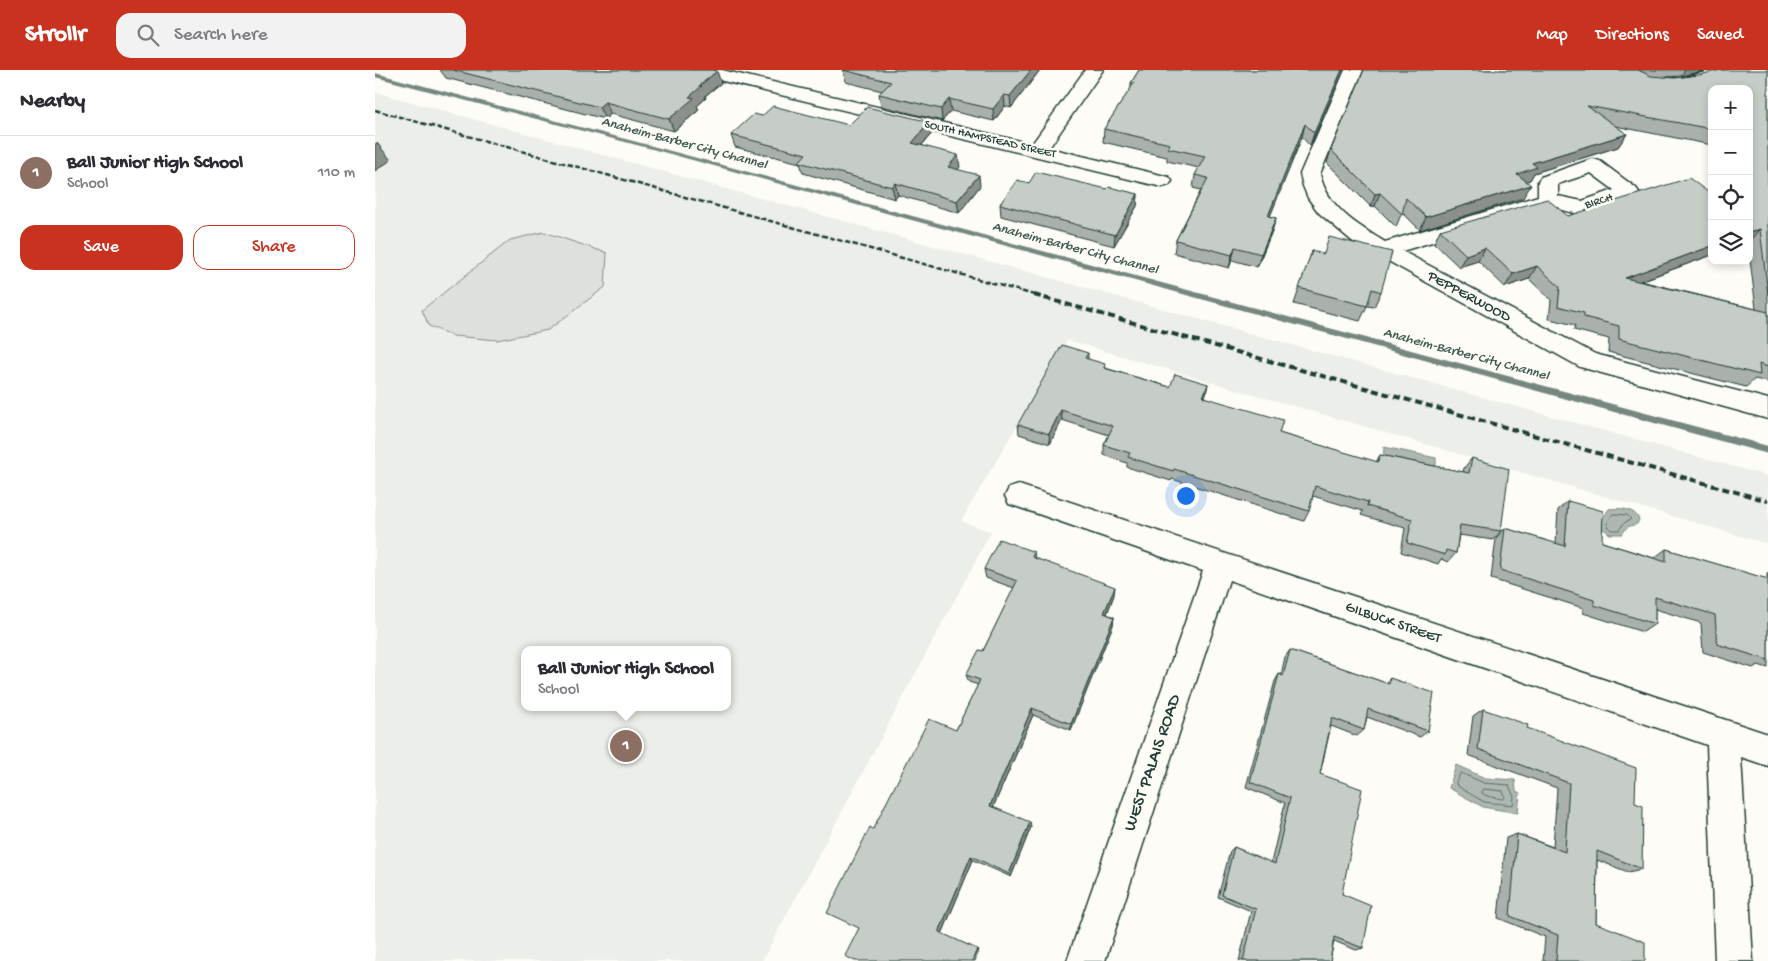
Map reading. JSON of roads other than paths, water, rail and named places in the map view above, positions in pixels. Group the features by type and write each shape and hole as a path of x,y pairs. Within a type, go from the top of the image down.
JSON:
{"street":[{"name":"SOUTH HAMPSTEAD STREET","path":"700,70 779,82 1037,151 1162,181"},
{"path":"1037,151 1094,70"},
{"name":"PEPPERWOOD","path":"1354,70 1310,174 1317,196 1330,212 1350,230 1382,250 1588,360 1768,409"},
{"path":"1621,70 1641,81 1666,87 1719,74 1713,70"},
{"path":"1382,250 1548,200"},
{"name":"GILBUCK STREET","path":"1019,496 1768,750"},
{"name":"WEST PALAIS ROAD","path":"1086,961 1220,564"},
{"path":"1723,734 1733,961"}],"water":[{"path":"1384,447 1436,458 1436,474 1383,463"},
{"path":"1609,509 1631,511 1639,520 1637,524 1627,527 1622,534 1610,534 1602,528 1601,521"},
{"path":"1456,765 1485,778 1515,780 1516,791 1520,793 1518,813 1483,807 1449,788"}],"waterway":[{"name":"Anaheim-Barber City Channel","path":"375,75 654,148 1768,450"}],"railway":[{"path":"375,110 1038,296"},
{"path":"1034,295 1768,501"}],"place":[{"name":"Ball Junior High School","path":"626,746"}]}
